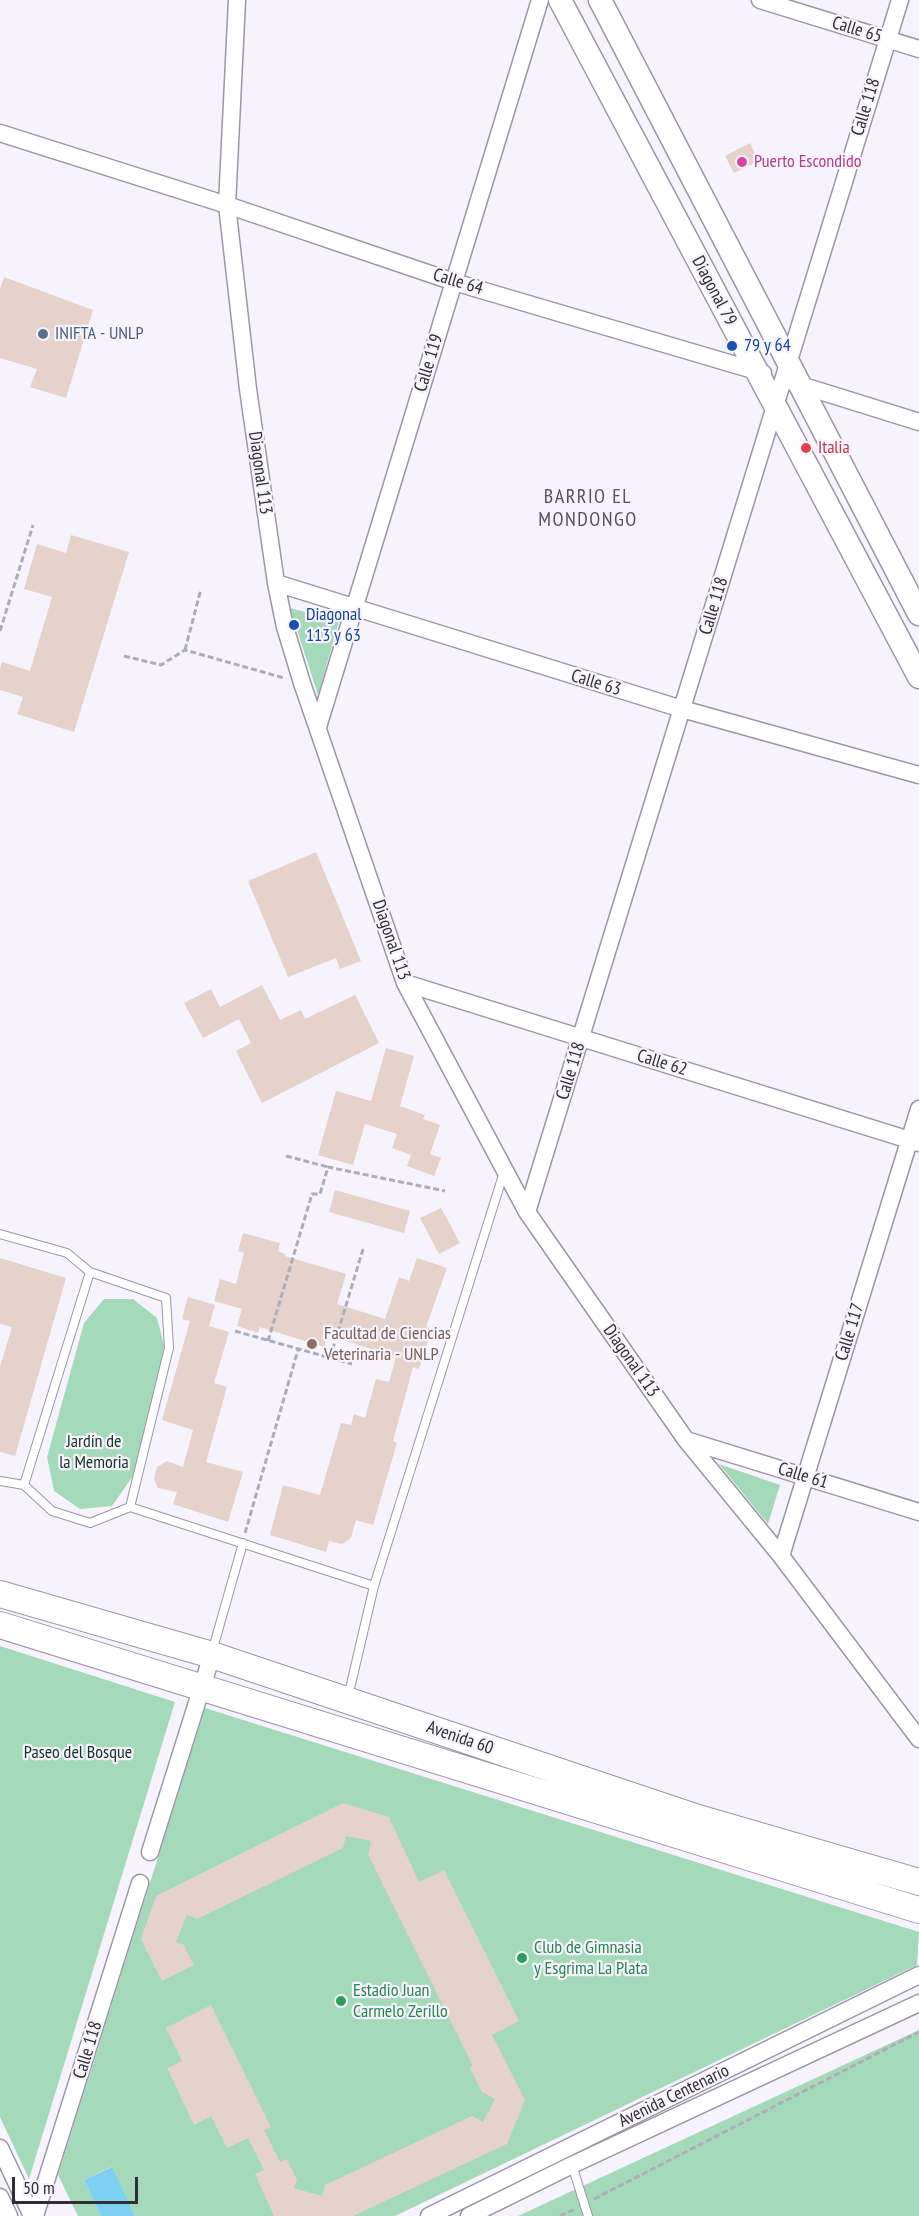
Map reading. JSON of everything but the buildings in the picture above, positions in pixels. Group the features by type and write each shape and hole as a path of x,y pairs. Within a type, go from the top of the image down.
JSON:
{"main road":[{"name":"Diagonal 79","path":"560,0 919,677"},
{"name":"Diagonal 79","path":"600,0 790,375 919,614"},
{"name":"Avenida 60","path":"0,1594 212,1655 698,1818 919,1882"},
{"name":"Avenida 60","path":"0,1625 919,1910"}],"street":[{"name":"Diagonal 113","path":"237,0 227,205 248,389 276,583 285,627 302,683 405,983 527,1212 686,1440 781,1556 919,1739"},
{"name":"Calle 119","path":"318,727 540,0"},
{"name":"Calle 65","path":"760,0 919,49"},
{"name":"Calle 118","path":"527,1212 776,406 790,375 900,0"},
{"name":"Calle 64","path":"0,134 227,205 454,282 757,371 790,375 919,422"},
{"name":"Calle 63","path":"276,583 682,709 919,776"},
{"name":"Calle 62","path":"405,983 914,1141"},
{"name":"Calle 117","path":"781,1556 914,1141 919,1109"},
{"name":"Calle 61","path":"686,1440 919,1512"},
{"path":"150,1852 212,1655"},
{"name":"Calle 118","path":"33,2216 140,1883"},
{"name":"Avenida Centenario","path":"429,2216 919,1975"},
{"name":"Avenida Centenario","path":"469,2216 572,2165 919,2003"},
{"path":"0,2148 33,2216"},
{"path":"0,2197 9,2216"}],"lane":[{"path":"348,1700 374,1586 505,1170"},
{"path":"0,1234 68,1253 90,1272 166,1298 169,1348 130,1507"},
{"path":"24,1485 90,1272"},
{"path":"0,1482 24,1485 52,1511 90,1523 130,1507 374,1586"},
{"path":"212,1655 243,1543"},
{"path":"572,2165 588,2216"}],"path":[{"path":"0,632 33,525"},
{"path":"124,656 161,665 185,650 201,589"},
{"path":"185,650 302,683"},
{"path":"286,1156 327,1167 445,1191"},
{"path":"268,1341 312,1194 320,1194 327,1167"},
{"path":"330,1358 364,1246"},
{"path":"235,1331 352,1364"},
{"path":"243,1543 298,1350"},
{"path":"560,2216 919,2032"}],"green space":[{"path":"290,608 339,621 318,695"},
{"name":"Jardín de la Memoria","path":"104,1299 133,1299 157,1318 165,1349 133,1476 112,1506 80,1509 54,1491 47,1457 84,1323"},
{"path":"719,1464 780,1485 768,1524"},
{"name":"Paseo del Bosque","path":"0,1646 175,1702 29,2179 0,2117"},
{"name":"Club de Gimnasia y Esgrima La Plata","path":"205,1708 919,1932 917,1965 395,2216 135,2216 111,2167 84,2180 101,2216 78,2216 58,2175"},
{"path":"919,2030 919,2216 518,2216"}],"water":[{"path":"112,2167 135,2216 101,2216 84,2180"}],"place":[{"name":"Puerto Escondido","path":"742,162"},
{"name":"INIFTA - UNLP","path":"43,334"},
{"name":"79 y 64","path":"732,346"},
{"name":"Italia","path":"806,448"},
{"name":"Diagonal 113 y 63","path":"294,625"},
{"name":"Facultad de Ciencias Veterinaria - UNLP","path":"312,1344"},
{"name":"Club de Gimnasia y Esgrima La Plata","path":"522,1958"},
{"name":"Estadio Juan Carmelo Zerillo","path":"341,2001"}],"district":[{"name":"BARRIO EL MONDONGO","path":"588,508"}]}
